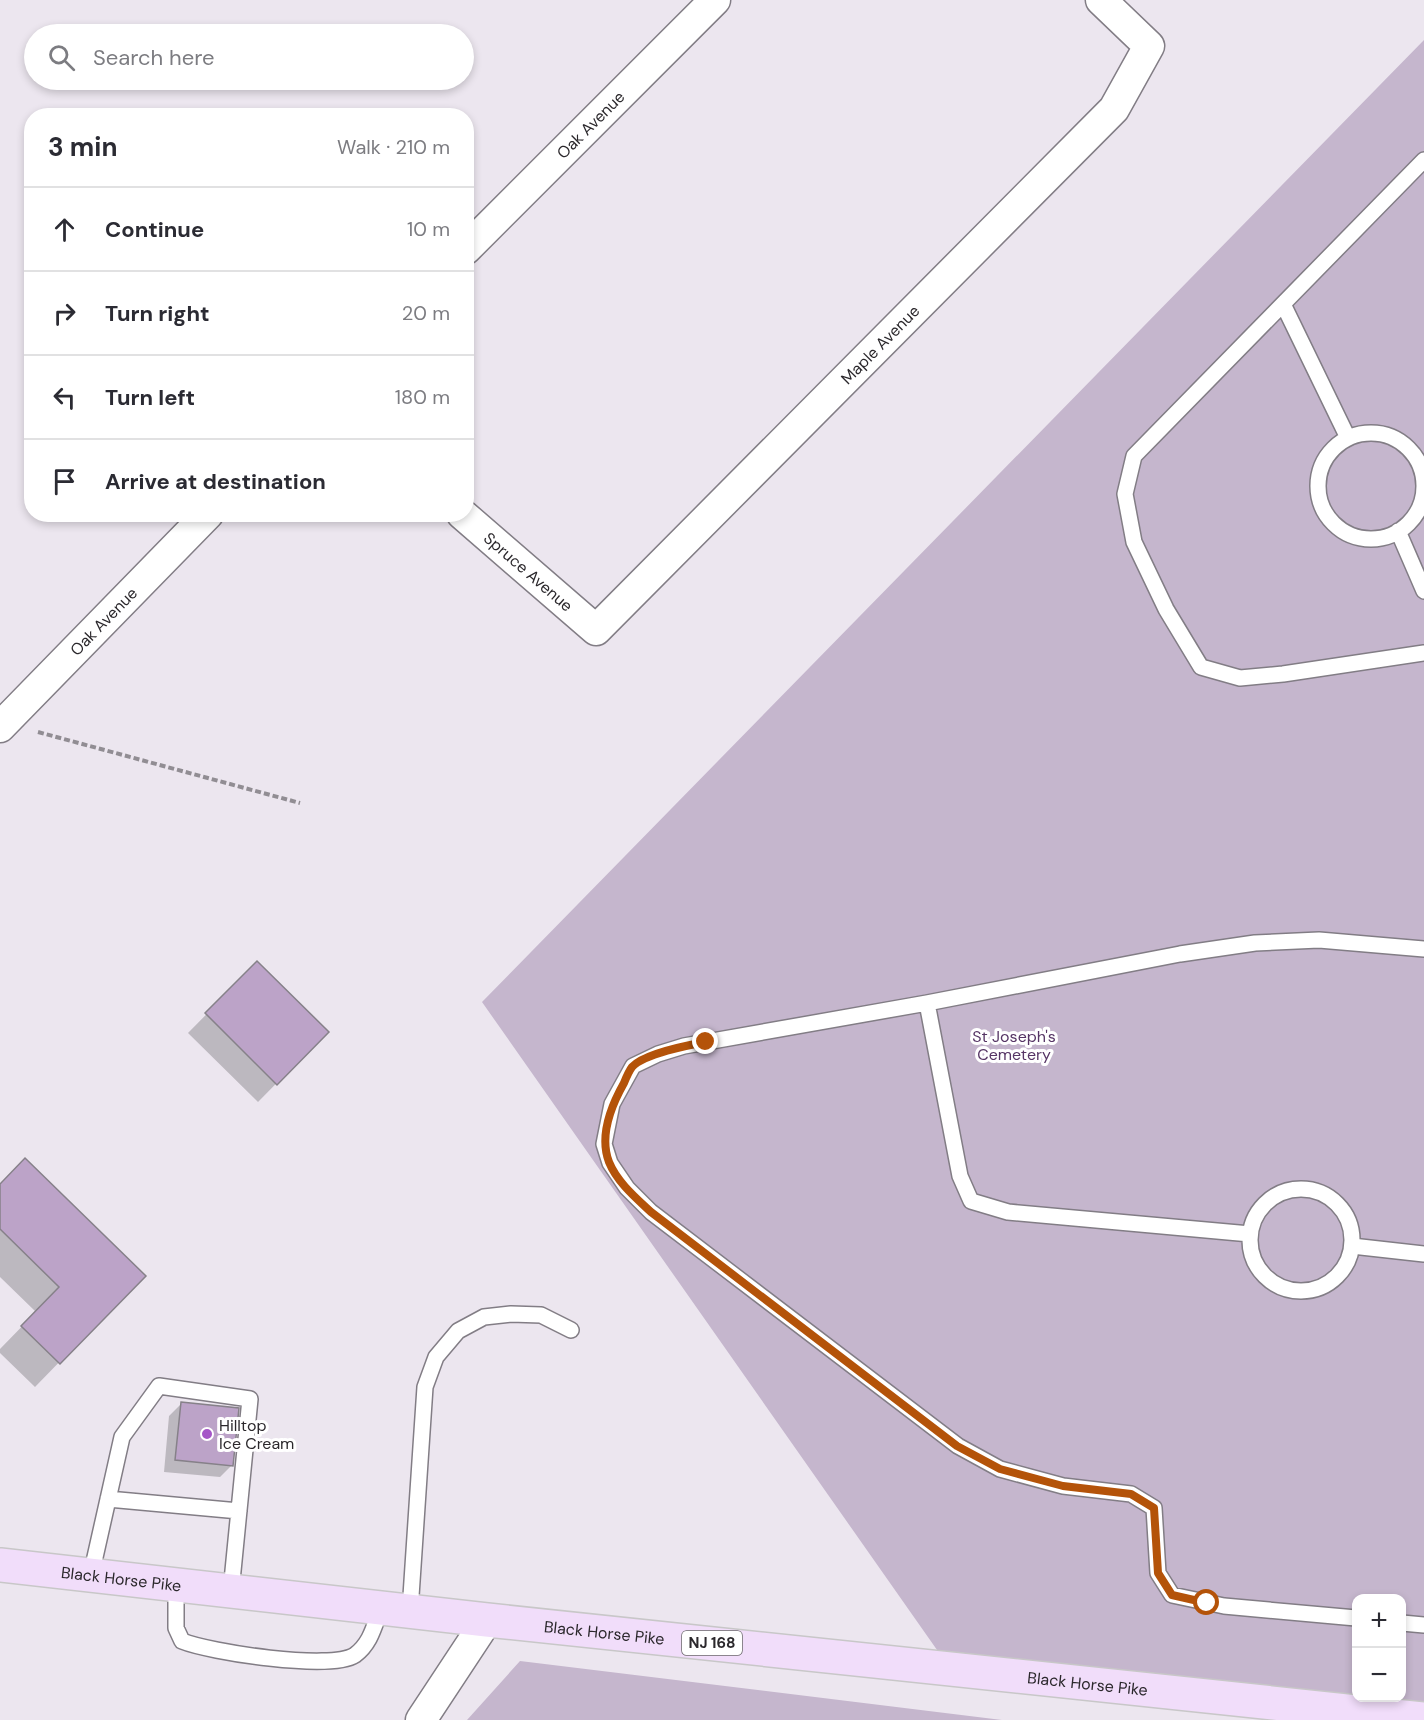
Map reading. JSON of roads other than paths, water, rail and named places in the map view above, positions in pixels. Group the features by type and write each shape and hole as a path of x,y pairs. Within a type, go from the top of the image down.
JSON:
{"main road":[{"name":"Black Horse Pike","path":"0,1565 487,1620 1424,1719"}],"street":[{"name":"Oak Avenue","path":"474,241 715,0"},
{"name":"Maple Avenue","path":"596,630 1114,109 1149,46 1101,0"},
{"name":"Oak Avenue","path":"2,725 200,522"},
{"name":"Spruce Avenue","path":"471,522 596,630"},
{"path":"421,1720 487,1620"}],"lane":[{"path":"1424,160 1134,456 1125,494 1134,542 1166,609 1202,668 1240,678 1283,674 1424,653"},
{"path":"1283,304 1348,438"},
{"path":"1373,432 1390,436 1420,455 1424,493 1419,509 1409,524 1395,534 1362,539 1345,533 1332,522 1322,508 1318,491 1319,473 1326,456 1339,443 1348,438 1373,432"},
{"path":"1398,531 1424,591"},
{"path":"1352,1618 1224,1606 1172,1595 1158,1573 1154,1508 1131,1494 1063,1486 1000,1469 957,1446 651,1212 627,1188 610,1164 604,1144 612,1104 633,1066 658,1054 684,1046 927,1003 1180,954 1255,943 1319,940 1424,949"},
{"path":"927,1003 960,1176 972,1201 1008,1212 1250,1234"},
{"path":"1292,1189 1308,1189 1324,1194 1337,1203 1347,1216 1352,1232 1352,1246 1347,1265 1335,1279 1320,1288 1303,1292 1285,1289 1270,1281 1258,1268 1251,1252 1250,1234 1254,1218 1263,1205 1276,1195 1292,1189"},
{"path":"1352,1246 1424,1254"},
{"path":"176,1585 176,1628 182,1641 196,1647 274,1660 319,1661 352,1657 368,1644 395,1609 425,1387 436,1357 458,1331 484,1317 511,1314 541,1315 571,1330"},
{"path":"91,1575 122,1437 159,1386 250,1399 231,1591"},
{"path":"108,1499 239,1511"},
{"path":"1406,1623 1424,1625"}],"place":[{"name":"Hilltop Ice Cream","path":"207,1434"}],"park label":[{"name":"St Joseph's Cemetery","path":"1014,1045"}]}
